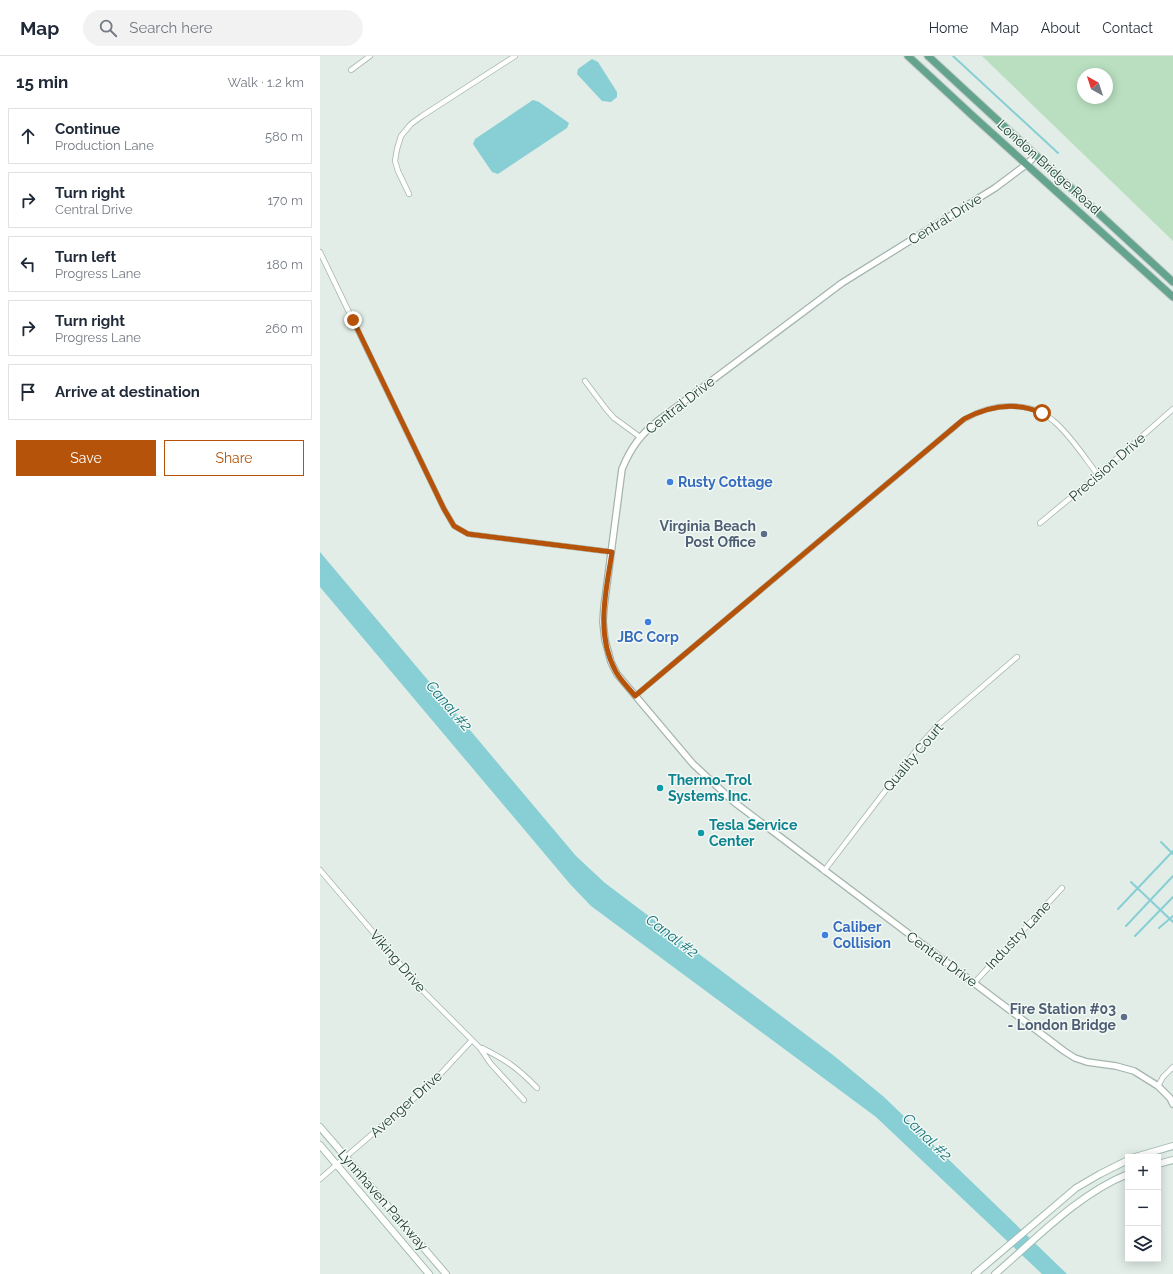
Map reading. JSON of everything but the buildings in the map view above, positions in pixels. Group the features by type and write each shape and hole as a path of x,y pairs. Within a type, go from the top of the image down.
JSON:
{"main road":[{"name":"London Bridge Road","path":"908,56 1173,296"},
{"name":"London Bridge Road","path":"928,56 1173,282"},
{"name":"Lynnhaven Parkway","path":"320,1127 446,1274"},
{"name":"Lynnhaven Parkway","path":"320,1145 429,1274"},
{"path":"1145,1154 1173,1146"},
{"path":"1161,1163 1173,1160"},
{"path":"975,1274 1076,1188 1125,1162"},
{"path":"995,1274 1042,1233 1086,1198 1112,1181 1125,1175"}],"street":[{"path":"351,70 370,56"},
{"path":"409,194 398,171 396,161 401,136 411,124 422,116 515,56"},
{"name":"Central Drive","path":"1035,156 1027,164 995,188 842,283 659,420 640,437 627,457 622,469 603,622 604,640 615,670 635,696 693,764 734,802 1075,1058 1087,1062 1116,1066 1134,1071 1158,1086 1170,1098 1173,1104"},
{"path":"320,252 444,509 454,526 468,534 612,552"},
{"path":"585,381 614,418 640,437"},
{"path":"635,696 964,419 974,414 994,408 1013,406 1024,407 1042,413 1057,425 1098,475"},
{"name":"Precision Drive","path":"1040,523 1098,475 1173,409"},
{"name":"Quality Court","path":"824,870 921,744 938,725 1016,657"},
{"name":"Viking Drive","path":"320,870 424,992 480,1048 491,1064 524,1100"},
{"name":"Industry Lane","path":"974,983 1062,888"},
{"name":"Avenger Drive","path":"320,1179 434,1080 472,1040"},
{"name":"Viking Drive","path":"480,1048 506,1060 524,1074 537,1088"},
{"path":"1158,1086 1163,1077 1173,1067"}],"green space":[{"path":"982,56 1173,56 1173,241"}],"water":[{"path":"592,59 598,62 617,92 617,97 611,102 602,101 577,74 578,69"},
{"path":"533,100 539,102 569,123 567,128 498,174 492,172 473,144 475,139"},
{"name":"Canal #2","path":"320,552 576,856 605,883 833,1055 884,1097 1067,1274 1042,1274 876,1117 591,906 570,884 320,587"}],"waterway":[{"path":"953,56 1058,153"},
{"path":"1161,842 1173,854"},
{"path":"1118,909 1173,851"},
{"path":"1126,926 1173,876"},
{"path":"1131,882 1173,922"},
{"path":"1135,936 1173,897"},
{"path":"1159,928 1173,916"}],"place":[{"name":"Rusty Cottage","path":"670,482"},
{"name":"Virginia Beach Post Office","path":"764,534"},
{"name":"JBC Corp","path":"648,622"},
{"name":"Thermo-Trol Systems Inc.","path":"660,788"},
{"name":"Tesla Service Center","path":"701,833"},
{"name":"Caliber Collision","path":"825,935"},
{"name":"Fire Station #03 - London Bridge","path":"1124,1017"}],"route":[{"path":"353,320 444,509 454,526 468,534 612,552 604,607 604,640 617,674 635,696 964,419 983,411 1006,406 1024,407 1042,413"}]}
